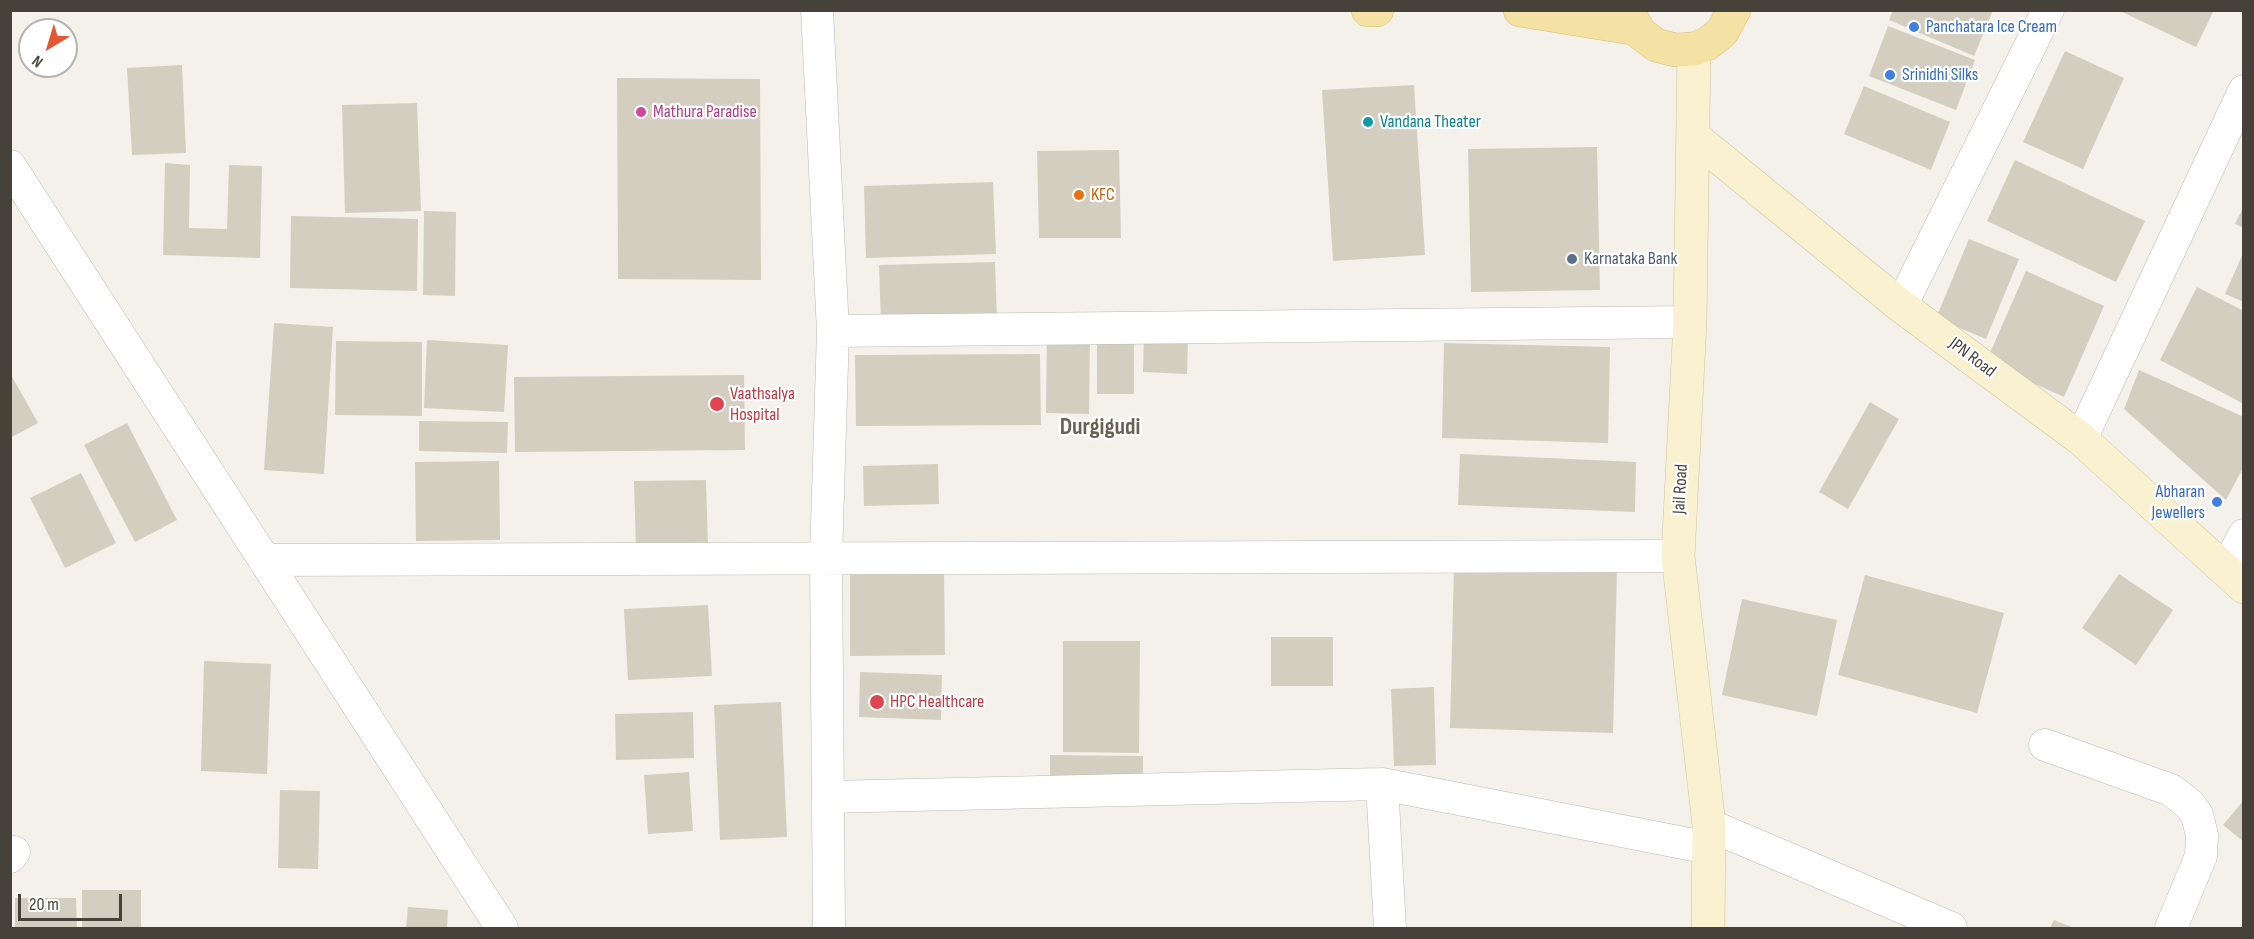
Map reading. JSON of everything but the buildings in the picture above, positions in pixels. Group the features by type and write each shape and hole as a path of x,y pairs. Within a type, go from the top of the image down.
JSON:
{"main road":[{"path":"1368,10 1377,10"},
{"path":"1521,10 1632,20 1656,45 1675,50 1694,49 1707,44 1722,32 1734,10"},
{"name":"Jail Road","path":"1694,49 1690,322 1678,556 1709,836 1708,928"},
{"name":"JPN Road","path":"1694,137 1901,306 2081,439 2235,579"}],"street":[{"path":"817,10 833,331 826,558 829,928"},
{"path":"1901,306 2048,10"},
{"path":"2081,439 2244,91"},
{"path":"10,166 502,928"},
{"path":"833,331 1690,322"},
{"path":"2235,579 2244,535"},
{"path":"264,560 1678,556"},
{"path":"2045,745 2171,790 2189,804 2197,815 2202,835 2201,856 2171,928"},
{"path":"828,797 1382,784 1709,836 1951,928"},
{"path":"1382,784 1390,928"}],"place":[{"name":"Panchatara Ice Cream","path":"1914,27"},
{"name":"Srinidhi Silks","path":"1890,75"},
{"name":"Mathura Paradise","path":"641,112"},
{"name":"Vandana Theater","path":"1368,122"},
{"name":"KFC","path":"1079,195"},
{"name":"Karnataka Bank","path":"1572,259"},
{"name":"Vaathsalya Hospital","path":"717,404"},
{"name":"Abharan Jewellers","path":"2217,502"},
{"name":"HPC Healthcare","path":"877,702"}],"district":[{"name":"Durgigudi","path":"1100,428"}]}
